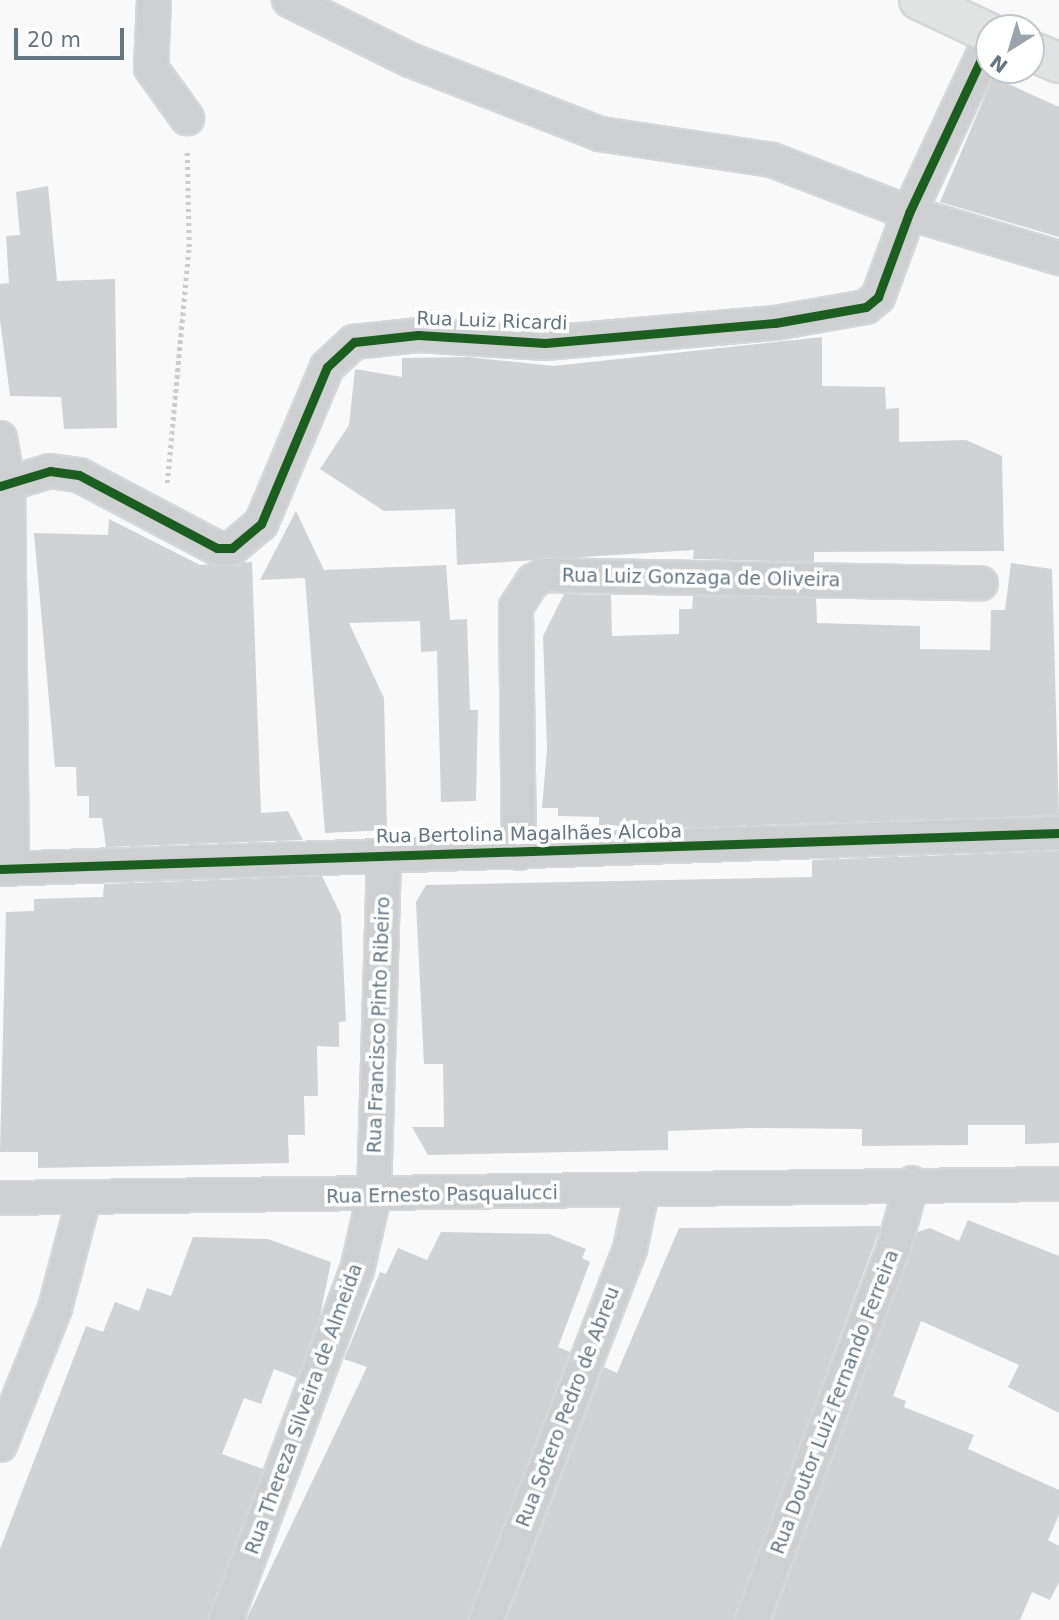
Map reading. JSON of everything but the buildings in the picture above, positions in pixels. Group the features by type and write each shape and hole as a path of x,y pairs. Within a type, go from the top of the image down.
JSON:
{"street":[{"path":"155,0 151,68 187,118"},
{"path":"289,0 410,60 600,134 746,154 909,213 1059,258"},
{"path":"919,0 975,26"},
{"name":"Rua Luiz Ricardi","path":"4,484 50,471 79,475 217,548 242,545 254,536 327,367 354,342 418,335 545,343 849,313 878,297 909,213 975,72"},
{"path":"0,438 4,484 6,869"},
{"name":"Rua Luiz Gonzaga de Oliveira","path":"519,853 516,607 533,580 545,575 981,583"},
{"name":"Rua Bertolina Magalhães Alcoba","path":"6,869 384,854 519,853 1059,834"},
{"name":"Rua Francisco Pinto Ribeiro","path":"374,1196 384,854"},
{"name":"Rua Ernesto Pasqualucci","path":"0,1198 83,1202 642,1192 912,1183 1059,1184"},
{"name":"Rua Doutor Luiz Fernando Ferreira","path":"752,1620 895,1243 912,1183"},
{"name":"Rua Sotero Pedro de Abreu","path":"486,1620 630,1248 642,1192"},
{"name":"Rua Thereza Silveira de Almeida","path":"226,1620 357,1270 374,1196"},
{"path":"0,1445 55,1308 83,1202"}],"path":[{"path":"161,518 176,429 189,247 187,118"}],"cycle path":[{"path":"0,486 50,471 79,475 217,548 232,548 261,524 327,367 354,342 418,335 545,343 775,323 866,307 878,297 909,213 975,72"},
{"path":"0,869 1059,833"}]}
